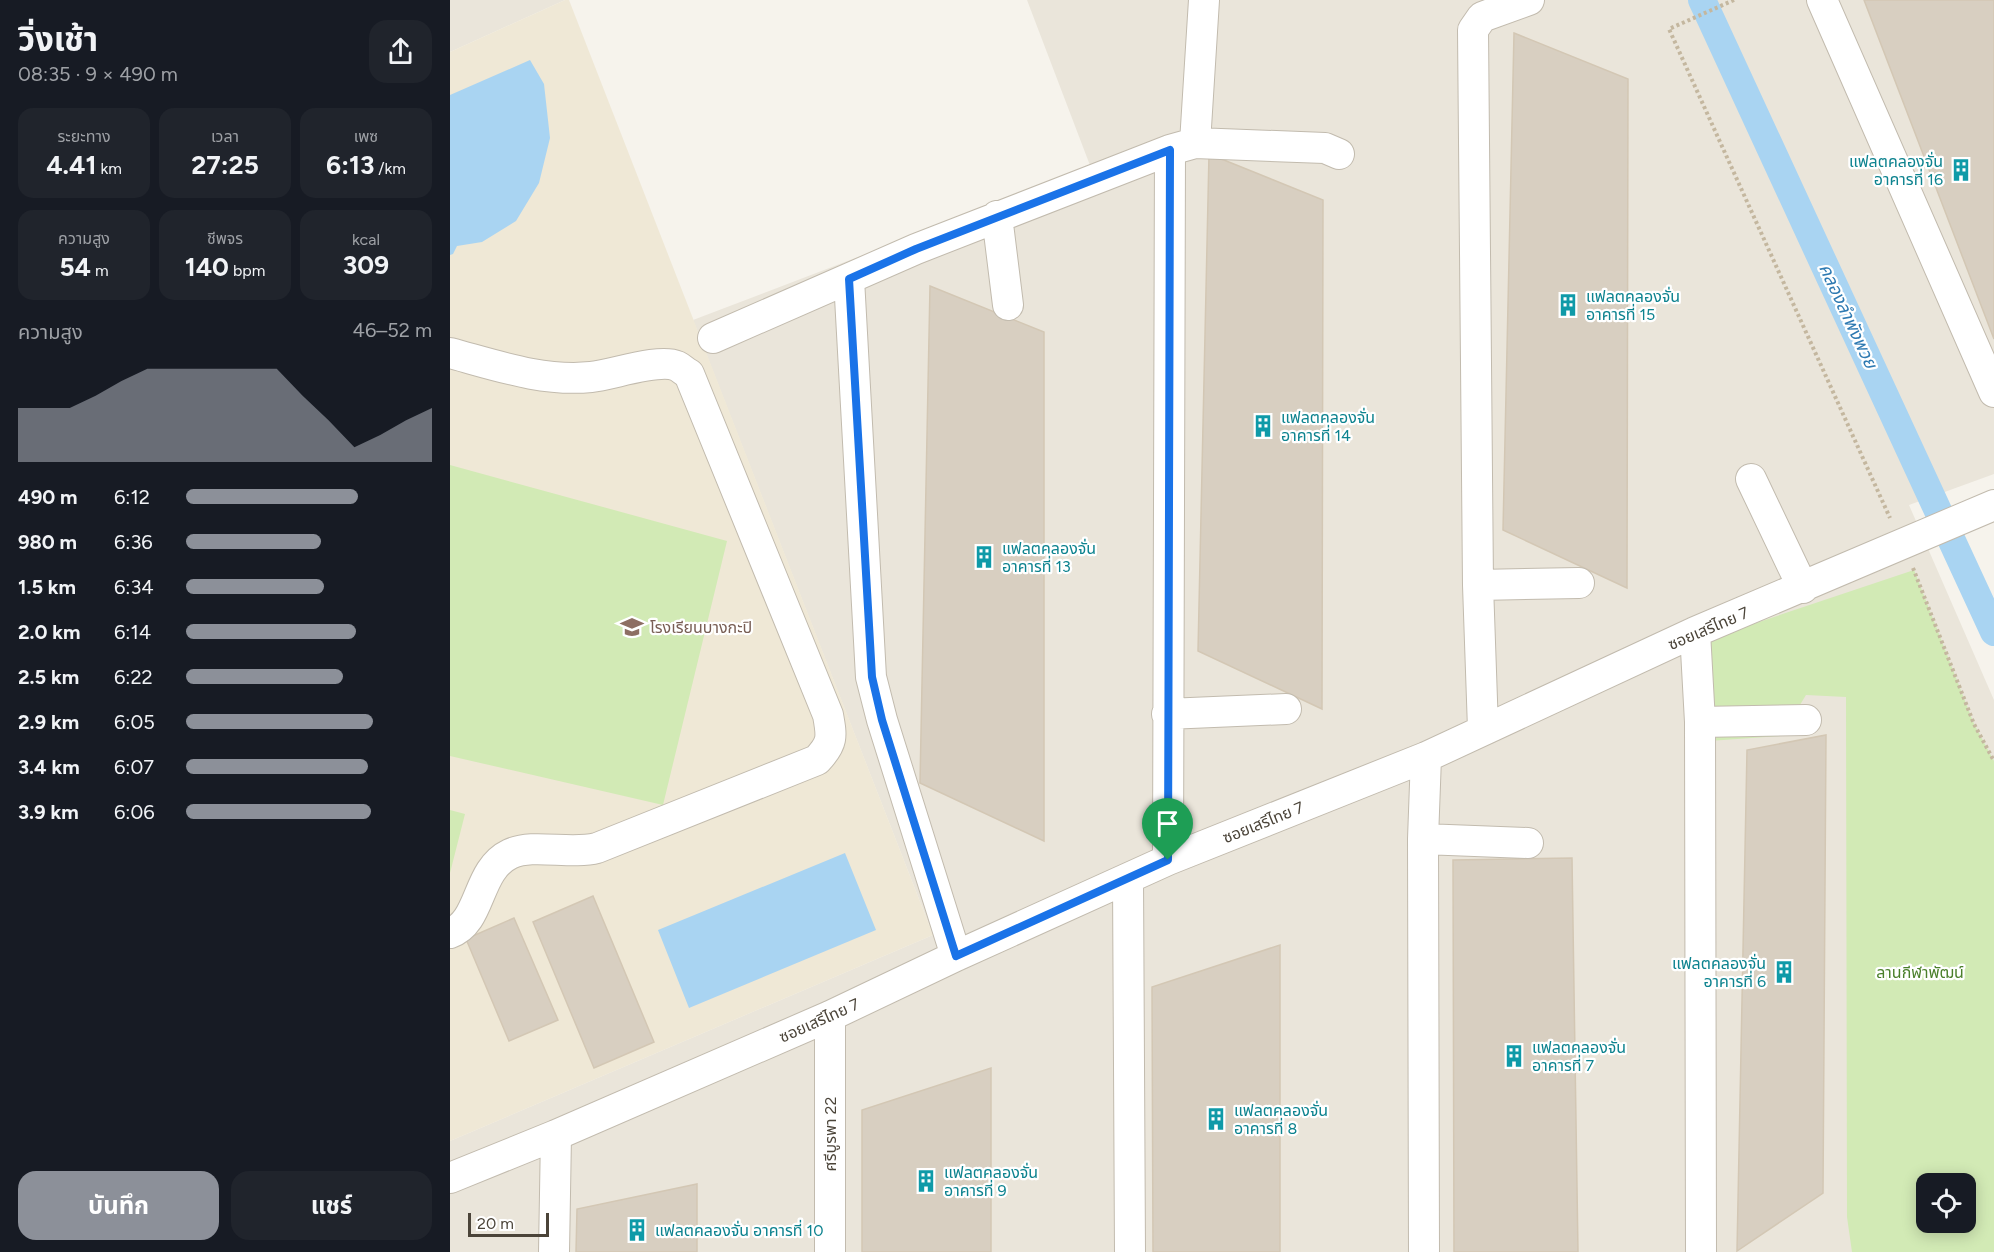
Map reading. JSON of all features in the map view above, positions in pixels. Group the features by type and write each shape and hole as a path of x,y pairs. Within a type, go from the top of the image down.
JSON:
{"street":[{"path":"1168,860 1167,714 1183,147 1204,0"},
{"path":"1484,729 1478,585 1473,30 1482,17 1529,0"},
{"path":"1822,0 1994,392"},
{"path":"713,338 998,216 1183,147 1325,148 1339,154"},
{"path":"998,216 1008,306"},
{"path":"849,279 872,677 882,720 956,956"},
{"path":"450,353 518,372 555,377 591,377 661,364 676,365 688,374 824,705 832,734 828,748 817,760 597,848 583,852 529,850 511,853 493,865 481,887 469,918 456,931 450,933"},
{"path":"1751,478 1803,588"},
{"name":"ซอยเสรีไทย 7","path":"450,1178 556,1135 830,1016 1168,860 1426,756 1695,632 1994,505"},
{"path":"1478,585 1579,583"},
{"path":"1695,632 1700,722 1701,1252"},
{"path":"1167,714 1287,709"},
{"path":"1700,722 1806,720"},
{"path":"1424,1252 1423,839 1426,756"},
{"path":"1423,839 1528,843"},
{"path":"1128,879 1130,1252"},
{"name":"ศรีบูรพา 22","path":"830,1016 830,1252"},
{"path":"554,1252 556,1135"}],"path":[{"path":"1734,0 1669,29 1906,541 1974,724 1994,761"}],"shaded area":[{"path":"450,0 565,0 450,52"},
{"name":"โรงเรียนบางกะปิ","path":"569,0 933,935 450,1141 450,52"},
{"path":"1027,0 1994,0 1994,474 1909,505 1994,700 1994,1252 450,1252 450,1141 933,935 693,320 1091,168"}],"green space":[{"path":"450,465 727,541 663,805 450,756"},
{"name":"ลานกีฬาพัฒน์","path":"1914,570 1974,724 1994,761 1994,1252 1852,1252 1847,1217 1846,697 1806,695 1781,736 1709,741 1711,638"},
{"path":"450,810 465,814 450,873"}],"water":[{"path":"530,60 544,84 550,138 539,183 516,221 482,242 457,246 450,255 450,95"},
{"path":"845,853 876,930 689,1008 658,930"}],"building":[{"name":"แฟลตคลองจั่น อาคารที่ 16","path":"1864,0 1994,0 1994,339"},
{"name":"แฟลตคลองจั่น อาคารที่ 15","path":"1514,33 1628,79 1627,588 1503,530"},
{"name":"แฟลตคลองจั่น อาคารที่ 14","path":"1209,154 1323,200 1322,709 1198,651"},
{"name":"แฟลตคลองจั่น อาคารที่ 13","path":"930,286 1044,332 1044,841 920,783"},
{"name":"แฟลตคลองจั่น อาคารที่ 6","path":"1826,735 1823,1193 1737,1251 1747,750"},
{"name":"แฟลตคลองจั่น อาคารที่ 7","path":"1572,858 1578,1252 1454,1252 1453,860"},
{"path":"593,896 654,1042 594,1068 533,922"},
{"path":"514,918 558,1020 509,1041 466,939"},
{"name":"แฟลตคลองจั่น อาคารที่ 8","path":"1280,945 1280,1252 1153,1252 1152,987"},
{"name":"แฟลตคลองจั่น อาคารที่ 9","path":"991,1068 991,1252 862,1252 862,1110"},
{"name":"แฟลตคลองจั่น อาคารที่ 10","path":"697,1184 697,1252 576,1252 577,1209"}],"waterway":[{"name":"คลองลำพังพวย","path":"1702,0 1994,632"}],"place":[{"name":"แฟลตคลองจั่น อาคารที่ 16","path":"1961,170"},
{"name":"แฟลตคลองจั่น อาคารที่ 15","path":"1568,305"},
{"name":"แฟลตคลองจั่น อาคารที่ 14","path":"1263,426"},
{"name":"แฟลตคลองจั่น อาคารที่ 13","path":"984,557"},
{"name":"โรงเรียนบางกะปิ","path":"632,627"},
{"name":"แฟลตคลองจั่น อาคารที่ 6","path":"1784,972"},
{"name":"แฟลตคลองจั่น อาคารที่ 7","path":"1514,1056"},
{"name":"แฟลตคลองจั่น อาคารที่ 8","path":"1216,1119"},
{"name":"แฟลตคลองจั่น อาคารที่ 9","path":"926,1181"},
{"name":"แฟลตคลองจั่น อาคารที่ 10","path":"637,1230"}],"route":[{"path":"1170,150 1167,714 1168,860 956,956 882,720 872,677 849,279 998,216 1170,150"}]}
